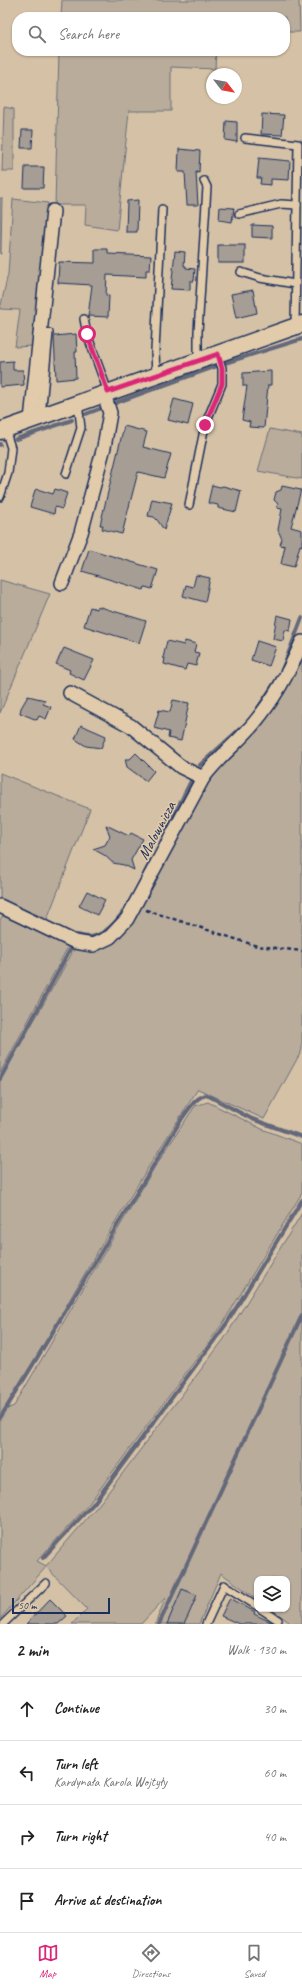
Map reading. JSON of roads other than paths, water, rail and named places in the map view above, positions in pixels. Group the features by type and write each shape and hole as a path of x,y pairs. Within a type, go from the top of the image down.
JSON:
{"street":[{"path":"36,418 53,211"},
{"path":"2,430 198,360 220,361 298,325"},
{"path":"62,583 81,533 104,447 110,413 106,393"},
{"name":"Malownicza","path":"0,906 69,939 93,945 102,942 118,930 134,906 203,778 212,765 242,736 268,705 287,674 302,642"},
{"path":"70,694 131,726 180,767 203,778"}],"lane":[{"path":"245,138 298,144 295,284 298,325"},
{"path":"198,360 198,332 207,187 204,181"},
{"path":"239,214 281,204 297,205"},
{"path":"156,375 155,350 162,209"},
{"path":"241,272 260,278 295,284"},
{"path":"84,320 106,393"},
{"path":"36,418 49,333"},
{"path":"189,505 205,425 222,384 220,361"},
{"path":"66,474 81,428 78,403"},
{"path":"0,496 8,473 11,448 2,430"},
{"path":"3,1624 46,1583"},
{"path":"206,1624 224,1585 254,1604"},
{"path":"266,1612 278,1620"}],"waterway":[{"path":"115,403 225,363 302,339"},
{"path":"86,414 102,408"},
{"path":"16,439 72,420"},
{"path":"282,670 302,618"},
{"path":"254,714 279,676"},
{"path":"200,765 243,726"},
{"path":"159,846 191,781"},
{"path":"77,935 90,937 101,934 110,927 127,906 151,861"},
{"path":"0,1079 72,946"},
{"path":"0,1418 183,1117 196,1100 207,1095 252,1119 302,1137"},
{"path":"43,1558 94,1503 227,1323 302,1200"},
{"path":"159,1624 302,1315"}]}
